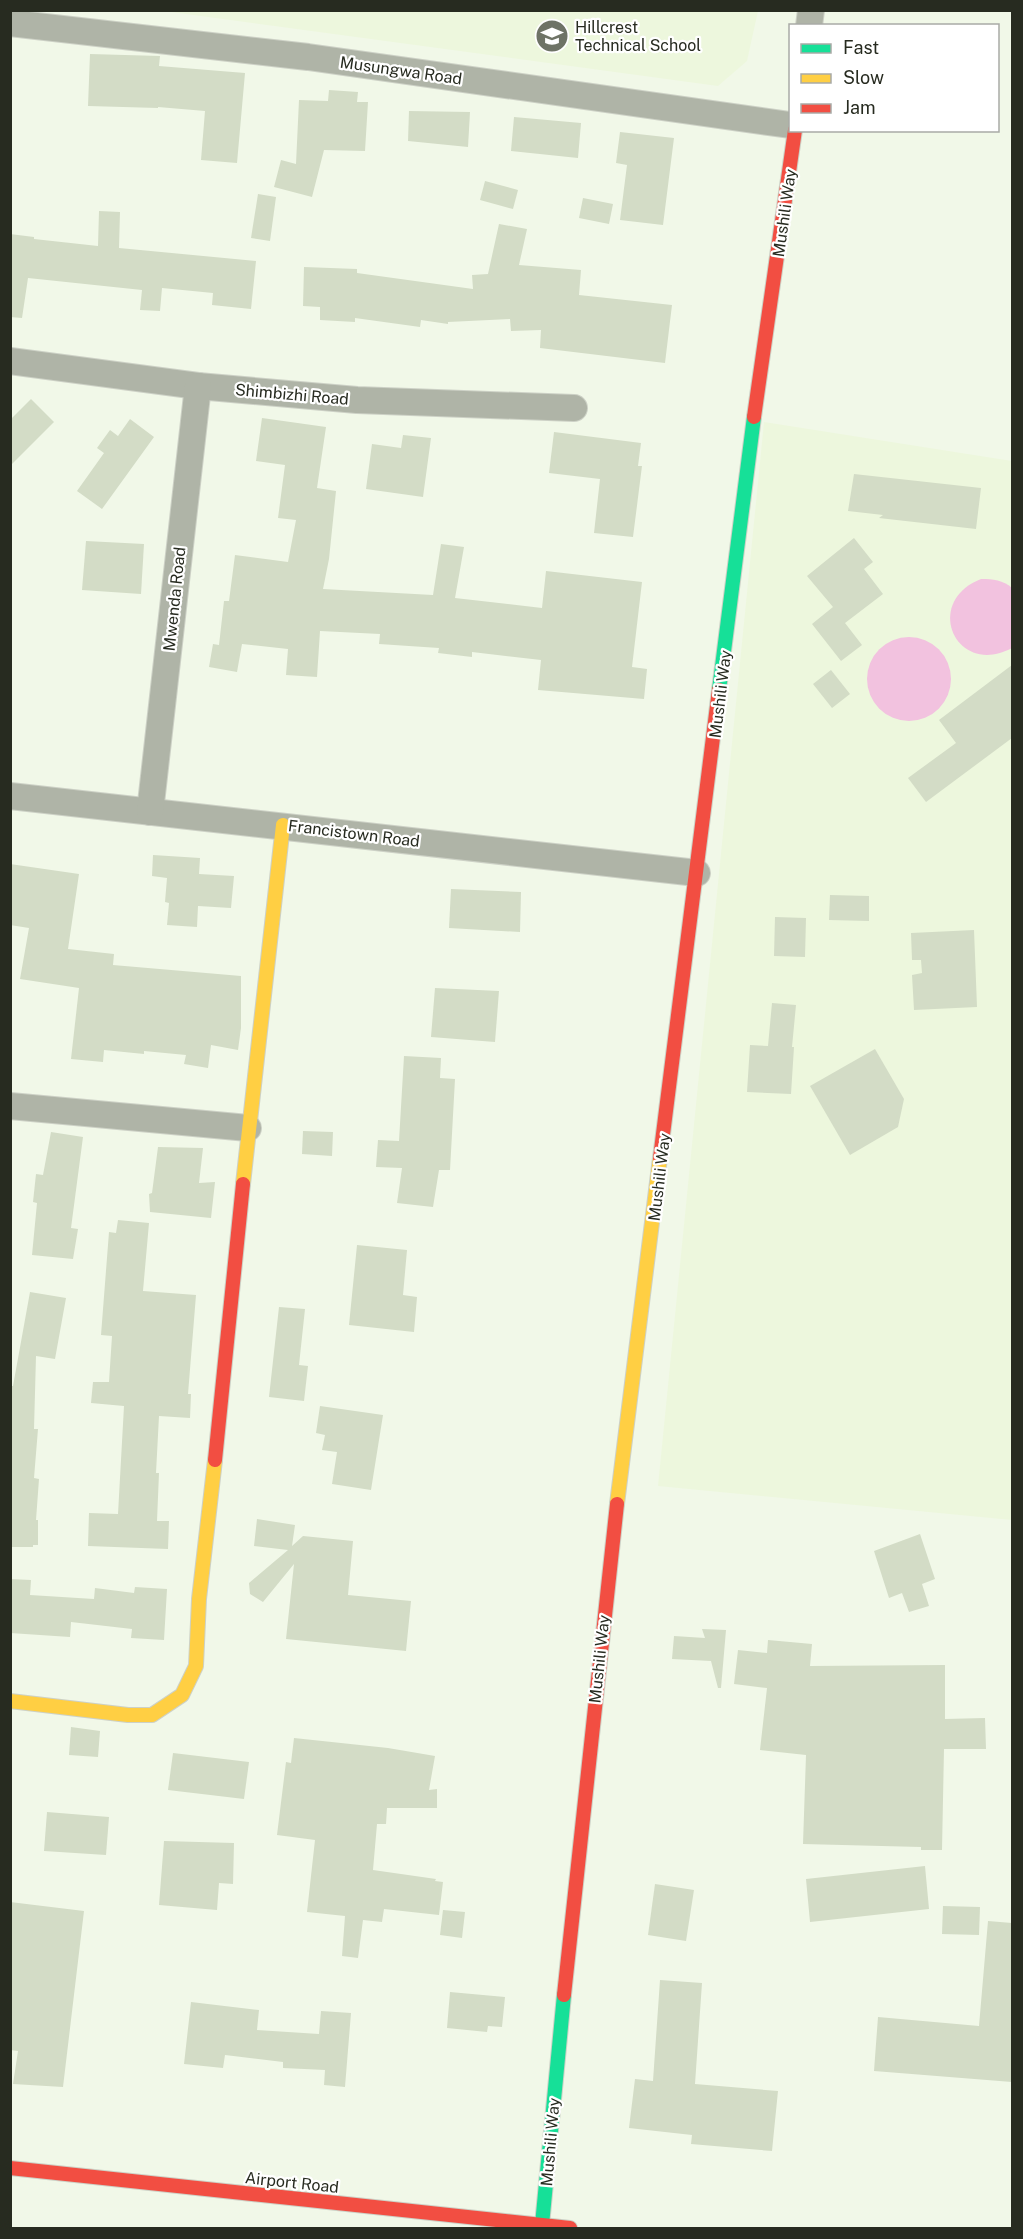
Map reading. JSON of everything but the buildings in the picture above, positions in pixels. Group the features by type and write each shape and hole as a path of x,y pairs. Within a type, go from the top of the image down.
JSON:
{"street":[{"name":"Musungwa Road","path":"10,23 308,57 789,125"},
{"name":"Mushili Way","path":"542,2225 574,1885 611,1546 753,421 795,132"},
{"name":"Shimbizhi Road","path":"10,360 198,386 357,400 574,408"},
{"name":"Mwenda Road","path":"150,812 198,386"},
{"name":"Francistown Road","path":"10,796 697,873"},
{"path":"10,1701 128,1715 152,1715 182,1695 196,1666 199,1599 234,1286 248,1128 283,825"},
{"path":"10,1106 248,1128"},
{"name":"Airport Road","path":"10,2168 570,2229"}],"shaded area":[{"name":"Hillcrest Technical School","path":"758,10 747,61 718,86 164,11"},
{"path":"764,422 1012,461 1012,1520 658,1486"},
{"path":"981,579 998,580 1012,588 1012,648 992,655 975,653 962,645 953,633 950,619 953,604 963,590"},
{"path":"901,637 917,637 933,644 944,655 951,671 948,695 939,709 917,721 901,721 885,714 874,703 867,687 867,671 874,655 885,644"}],"traffic: fast":[{"path":"719,690 754,417"},
{"path":"542,2225 564,1995"}],"traffic: slow":[{"path":"243,1184 283,825"},
{"path":"617,1504 660,1158"},
{"path":"10,1701 128,1715 152,1715 182,1695 196,1666 199,1599 215,1460"}],"traffic: jam":[{"path":"754,417 795,132"},
{"path":"660,1158 719,690"},
{"path":"215,1460 243,1184"},
{"path":"564,1995 617,1504"},
{"path":"10,2168 570,2228"}],"place":[{"name":"Hillcrest Technical School","path":"552,36"}]}
